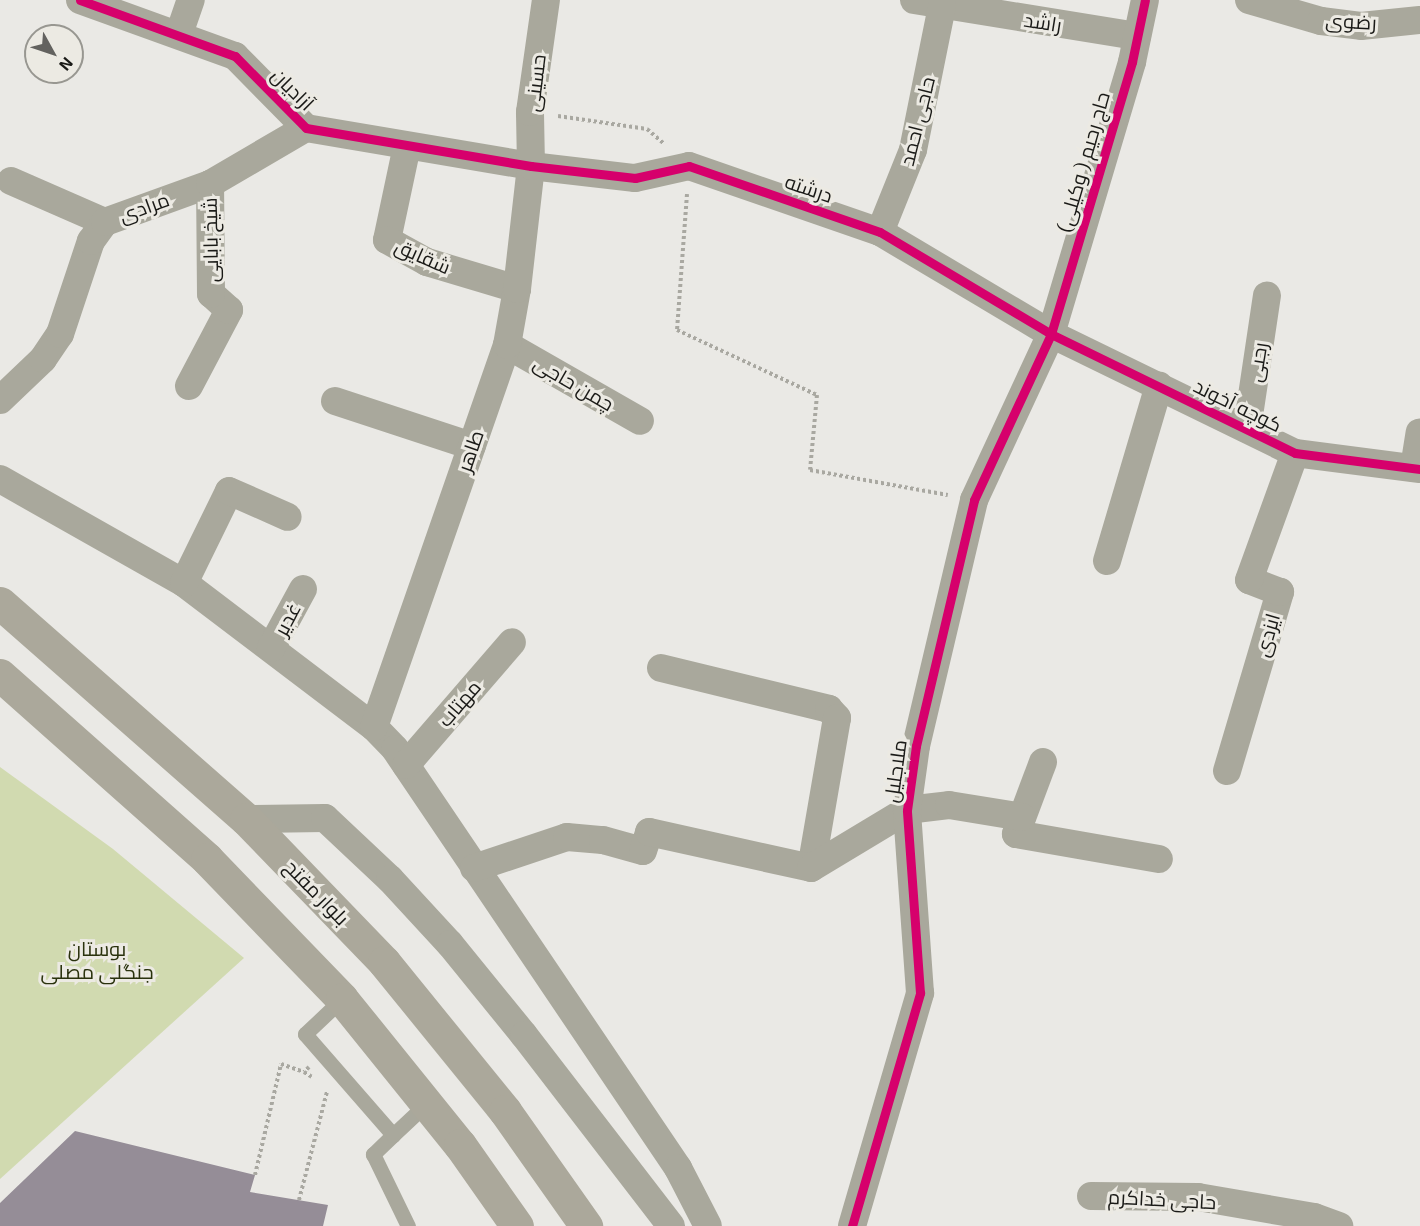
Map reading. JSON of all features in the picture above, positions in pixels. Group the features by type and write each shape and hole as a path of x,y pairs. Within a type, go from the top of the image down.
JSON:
{"main road":[{"name":"بلوار مفتح","path":"0,603 246,819 384,962 505,1111 586,1226"},
{"path":"0,675 207,859 342,999 426,1104 517,1226"}],"street":[{"name":"آزادیان","path":"80,0 235,56 306,128 531,166"},
{"path":"179,34 191,0"},
{"name":"حسینی","path":"531,166 530,112 546,0"},
{"name":"راشد","path":"914,0 1137,36"},
{"name":"حاج رحیم ( وکیلی)","path":"1052,334 1137,36 1145,0"},
{"name":"رضوی","path":"1249,0 1321,21 1361,26 1420,20"},
{"name":"حاجی احمد","path":"880,232 913,150 942,6"},
{"name":"مرادی","path":"0,400 43,359 60,334 91,241 105,222 210,184 306,128"},
{"name":"شقایق","path":"406,146 387,240 426,262 517,289"},
{"path":"531,166 635,178 689,166"},
{"name":"طاهر","path":"374,727 507,345 517,289 531,166"},
{"name":"درشته","path":"689,166 880,232 1052,334"},
{"path":"11,181 105,222"},
{"name":"شیخ بابایی","path":"189,386 229,310 211,294 210,184"},
{"name":"رجبی","path":"1247,429 1267,296"},
{"name":"کوچه آخوند","path":"1052,334 1295,453 1417,468"},
{"name":"ملاجلیل","path":"852,1226 920,993 907,810 915,746 974,500 1052,334"},
{"name":"چمن حاجی","path":"507,345 640,421"},
{"path":"1107,561 1159,387"},
{"path":"334,401 472,446"},
{"path":"1417,468 1420,432"},
{"name":"ایزدی","path":"1227,771 1280,592 1249,580 1295,453"},
{"path":"0,479 184,583 374,727 406,765 678,1168 708,1226"},
{"path":"184,583 229,491 288,517"},
{"name":"غدیر","path":"271,648 303,589"},
{"name":"مهتاب","path":"406,765 512,642"},
{"path":"474,868 567,837 603,840 643,851 649,832 811,868 837,718 829,709 661,668"},
{"path":"1043,762 1016,834 1159,859"},
{"path":"907,810 949,805 1022,817"},
{"name":"ملاجلیل","path":"811,868 907,810"},
{"path":"246,819 325,818 390,879 524,1035 670,1226"},
{"name":"حاجی خداکرم","path":"1091,1196 1198,1197 1314,1217 1339,1226"}],"lane":[{"path":"342,999 305,1034 393,1135"},
{"path":"408,1226 373,1154 426,1104"}],"path":[{"path":"530,112 647,129 689,166 677,330 817,395 810,470 974,500"},
{"path":"255,1175 281,1064 304,1072"},
{"path":"299,1200 329,1086"}],"green space":[{"name":"بوستان جنگلی مصلی","path":"0,767 113,849 244,958 0,1179"}],"building":[{"path":"75,1131 255,1175 250,1192 328,1205 323,1226 0,1226 0,1203"}],"cycle path":[{"path":"80,0 235,56 306,128 531,166 635,178 689,166 880,232 1051,334 1295,453 1420,469"},
{"path":"852,1226 920,993 907,810 916,746 974,500 1051,334 1132,62 1145,0"}]}
